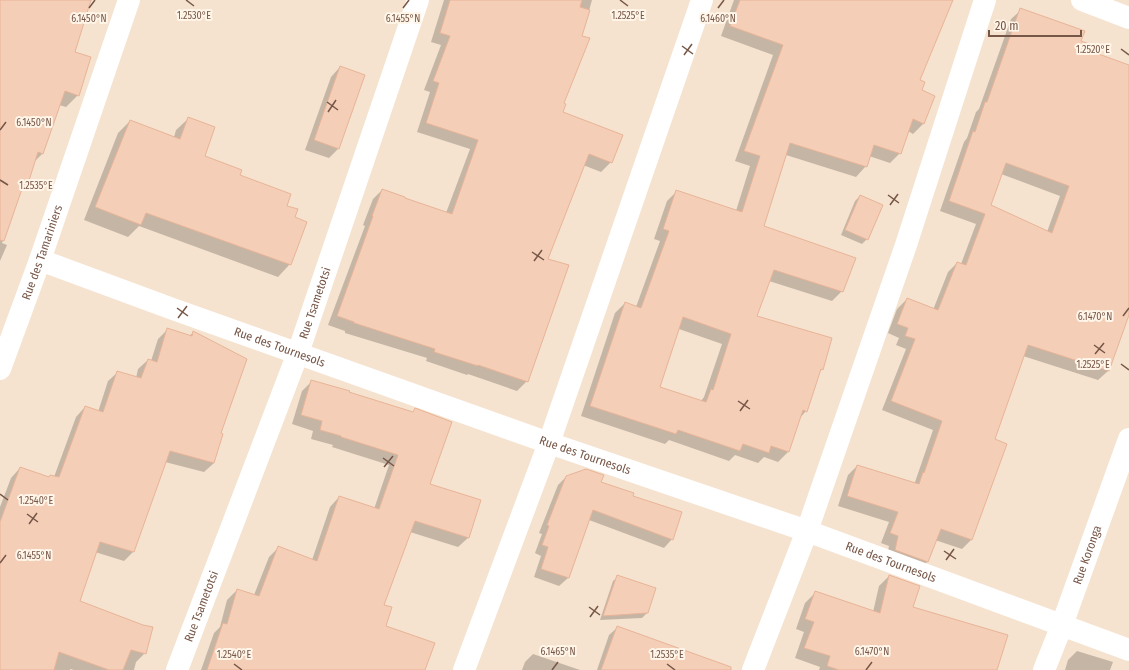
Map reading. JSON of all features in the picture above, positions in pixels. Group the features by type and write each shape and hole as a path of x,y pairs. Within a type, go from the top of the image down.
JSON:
{"street":[{"name":"Rue des Tamariniers","path":"0,369 40,260 129,0"},
{"name":"Rue Tsametotsi","path":"177,670 298,353 418,0"},
{"path":"464,670 549,443 702,0"},
{"path":"753,670 807,531 906,245 986,0"},
{"path":"1082,0 1129,18"},
{"name":"Rue des Tournesols","path":"40,260 549,443 807,531 1129,650"},
{"name":"Rue Koronga","path":"1044,670 1062,625 1129,439"}],"shaded area":[{"path":"0,0 1129,0 1129,670 0,670"}],"building":[{"path":"0,0 91,0 75,52 91,57 79,96 65,91 43,154 38,152 27,187 23,186 4,241 0,240"},
{"path":"450,0 582,0 580,7 590,10 582,36 590,38 564,103 566,104 563,112 623,135 612,163 589,154 548,259 569,265 528,382 434,352 435,349 354,323 337,316 382,189 452,214 478,140 426,123 439,83 433,81 450,36 440,33"},
{"path":"740,0 953,0 920,80 925,82 922,90 935,96 924,124 913,119 901,154 874,145 867,167 790,143 764,226 856,258 843,292 774,270 757,316 832,338 823,370 821,369 807,412 803,410 789,452 771,446 769,453 743,444 740,451 678,430 676,434 590,406 625,302 641,308 669,231 663,229 676,190 742,212 760,156 744,151 783,45 730,26","holes":["683,317 731,334 713,390 711,389 706,402 660,387"]},
{"path":"1020,8 1085,31 1081,41 1095,46 1093,52 1129,65 1129,315 1109,371 1028,345 995,439 1007,444 972,540 941,529 928,562 895,550 898,536 890,533 898,512 847,496 857,465 919,484 923,472 924,473 942,421 891,401 915,339 905,336 908,328 897,324 907,298 938,310 957,262 966,265 985,214 949,201 973,131 975,132 985,102 987,102","holes":["1006,163 1069,186 1052,233 991,205"]},
{"path":"340,66 365,75 339,149 314,140"},
{"path":"188,117 215,127 205,156 242,170 240,175 291,194 287,206 298,209 295,217 307,222 291,265 146,213 141,225 95,207 130,120 180,139"},
{"path":"860,195 883,205 868,240 845,230"},
{"path":"167,328 192,336 193,331 247,359 221,433 223,434 214,463 170,451 134,552 100,542 80,601 143,625 153,627 146,654 131,650 123,670 109,670 59,652 54,670 0,670 0,522 20,467 49,477 50,475 59,477 85,406 103,412 117,371 141,378 148,359 157,362"},
{"path":"311,380 413,412 415,408 452,422 430,484 481,500 469,538 415,521 384,605 392,607 386,626 435,643 425,670 207,670 223,623 227,624 237,589 259,596 278,546 317,561 339,496 379,509 398,455 320,430 322,421 301,415"},
{"path":"586,469 604,475 601,482 634,493 633,496 682,512 673,540 593,510 569,578 541,569 548,547 542,545 549,526 547,525 566,476"},
{"path":"617,575 656,588 648,613 603,616"},
{"path":"889,575 920,586 913,607 1008,635 997,670 839,670 827,666 830,656 804,648 814,622 805,619 815,591 880,613"},
{"path":"617,626 731,667 731,670 601,670"}]}
